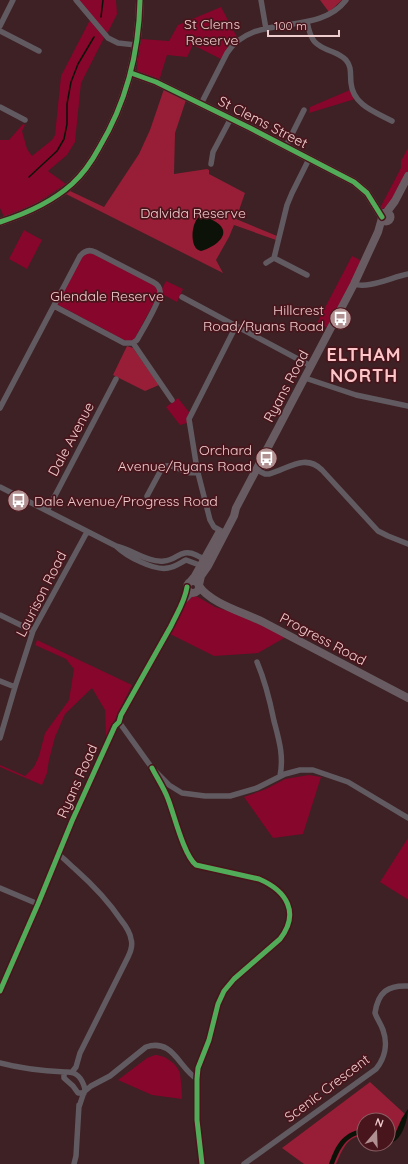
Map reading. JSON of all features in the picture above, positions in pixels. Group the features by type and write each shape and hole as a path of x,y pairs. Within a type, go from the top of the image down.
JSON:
{"street":[{"path":"0,26 13,0"},
{"path":"76,0 108,38 118,43 136,45"},
{"path":"0,222 26,212 65,190 79,177 94,156 110,129 123,99 131,73 136,45 140,0"},
{"path":"261,0 266,29"},
{"path":"201,104 231,47 241,38 248,34 266,29 319,19 331,14 346,0"},
{"path":"306,22 309,33 314,42 322,48 339,54 347,61 351,71 352,89 359,101 365,107 392,121"},
{"path":"0,31 39,51"},
{"name":"St Clems Street","path":"131,73 152,81 230,118 286,146 309,160 361,187 367,192 375,205 386,217"},
{"path":"0,107 25,120"},
{"path":"286,146 304,110"},
{"path":"211,164 213,152 230,118"},
{"path":"266,263 274,258 287,205 309,160"},
{"name":"Ryans Road","path":"0,992 84,794 115,726 119,722 121,715 144,677 184,600 194,587 195,576 205,564 234,516 236,508 312,366 354,284 378,232 408,176"},
{"path":"0,408 80,256 85,251 91,250 153,282 160,290 158,300 137,340 133,344"},
{"path":"274,258 307,275"},
{"path":"354,284 365,286 408,274"},
{"path":"182,297 312,366"},
{"path":"54,306 124,343 133,344 172,400"},
{"path":"223,532 214,527 210,520 198,472 189,419 236,326"},
{"path":"305,378 356,395 408,406"},
{"name":"Dale Avenue","path":"47,511 116,379"},
{"path":"257,470 265,474 269,474 301,462 313,464 322,470 378,531 408,544"},
{"path":"147,496 161,470 166,466 174,466 190,474 198,472"},
{"path":"0,487 116,546 123,552 150,566 159,569 174,567 186,560 205,564"},
{"name":"Laurison Road","path":"0,738 33,631 87,532"},
{"name":"Progress Road","path":"194,587 225,606 260,621 408,698"},
{"path":"0,615 33,631"},
{"path":"257,662 270,700 281,748 282,765 280,776"},
{"path":"0,681 15,687"},
{"path":"119,722 152,768 168,785 177,791 205,796 224,796 243,793 262,786 291,772 309,770 326,774 354,785 408,818"},
{"path":"152,768 167,797 186,851 192,862 196,865 239,874 267,882 281,892 290,909 289,924 280,939 234,979 224,992 218,1004 209,1040 198,1068 197,1120 202,1164"},
{"path":"59,855 107,899 125,925 132,941 131,951 78,1059 76,1067 67,1074"},
{"path":"56,862 69,864"},
{"path":"0,888 38,904"},
{"name":"Scenic Crescent","path":"244,1164 376,1069 381,1063 384,1055 385,1044 383,1030 375,1013 375,1008 385,990 393,986 408,986"},
{"path":"82,1092 90,1086 110,1076 146,1047 150,1046 162,1046 172,1052 197,1079"},
{"path":"74,1164 76,1156 79,1107 82,1092 85,1086 80,1077 78,1059"},
{"path":"0,1063 23,1068 67,1074 80,1077 87,1082 100,1082"},
{"path":"67,1074 73,1086 82,1092"}],"green space":[{"path":"79,0 116,0 117,14 107,34"},
{"path":"320,0 342,0 329,12"},
{"name":"St Clems Reserve","path":"221,7 237,37 229,45 221,59 193,45 187,57 167,55 159,81 137,71 141,39 169,41 178,25"},
{"path":"90,20 104,38 81,83 75,142 67,155 48,171 66,184 37,203 4,217 0,208 0,140 9,140 23,124 25,125 22,131 27,149 32,156 52,140 55,135 61,76"},
{"name":"Dalvida Reserve","path":"164,89 186,100 175,133 174,174 207,169 209,170 209,174 245,193 236,219 277,236 276,240 234,225 216,260 223,273 66,194 70,191 104,207 139,154 150,130","holes":["204,217 220,225 223,235 195,245 193,231"]},
{"path":"350,90 355,99 309,113 310,107"},
{"path":"408,148 408,170 390,205 385,209 380,208 401,168 401,161"},
{"path":"24,230 42,240 27,269 9,259"},
{"name":"Glendale Reserve","path":"89,252 153,284 157,288 157,297 134,340 128,342 58,305 59,300 82,257"},
{"path":"352,256 362,261 328,328 317,323"},
{"path":"166,281 183,289 177,302 162,294 162,289"},
{"path":"127,346 133,348 159,385 145,391 113,375"},
{"path":"178,398 189,412 187,423 180,425 166,407"},
{"path":"194,596 215,607 235,613 286,637 258,653 214,656 170,634 185,603"},
{"path":"37,640 132,685 106,738 105,710 92,688 65,714 55,737 47,773 42,785 0,767 0,765 25,776 34,767 39,756 45,733 69,700 74,669 66,659 35,645"},
{"path":"309,775 321,777 303,834 273,838 244,797 266,789 285,779"},
{"path":"408,838 408,898 407,899 380,882"},
{"path":"155,1055 167,1058 173,1063 180,1073 182,1099 152,1095 118,1080 147,1058"},
{"path":"370,1082 406,1115 401,1132 396,1136 396,1112 356,1112 356,1137 349,1141 343,1149 336,1164 304,1164 282,1148"}],"shaded area":[{"path":"199,217 205,217 212,220 220,225 223,230 221,239 217,243 201,251 194,246 192,236 194,225"},
{"path":"408,1109 405,1125 396,1140 396,1132"},
{"path":"356,1131 356,1136 344,1144 334,1164 329,1164 339,1143 352,1132"}],"waterway":[{"path":"101,17 103,0"},
{"path":"29,177 57,151 64,139 67,124 67,104 71,82 78,64 94,37"}],"cycle path":[{"path":"0,222 28,211 56,196 84,172 93,158 117,113 124,95 134,58 140,0"},
{"path":"131,73 156,82 250,128 354,182 367,193 382,217"},
{"path":"0,991 72,821 115,726 119,722 121,715 171,626 183,602 187,587"},
{"path":"152,768 166,795 187,853 196,865 259,879 269,884 283,896 288,904 290,912 286,929 280,939 234,979 224,991 218,1004 209,1040 198,1068 197,1120 202,1164"}],"place":[{"name":"Hillcrest Road/Ryans Road","path":"340,318"},
{"name":"Orchard Avenue/Ryans Road","path":"267,458"},
{"name":"Dale Avenue/Progress Road","path":"19,501"}],"district":[{"name":"ELTHAM NORTH","path":"364,365"}]}
